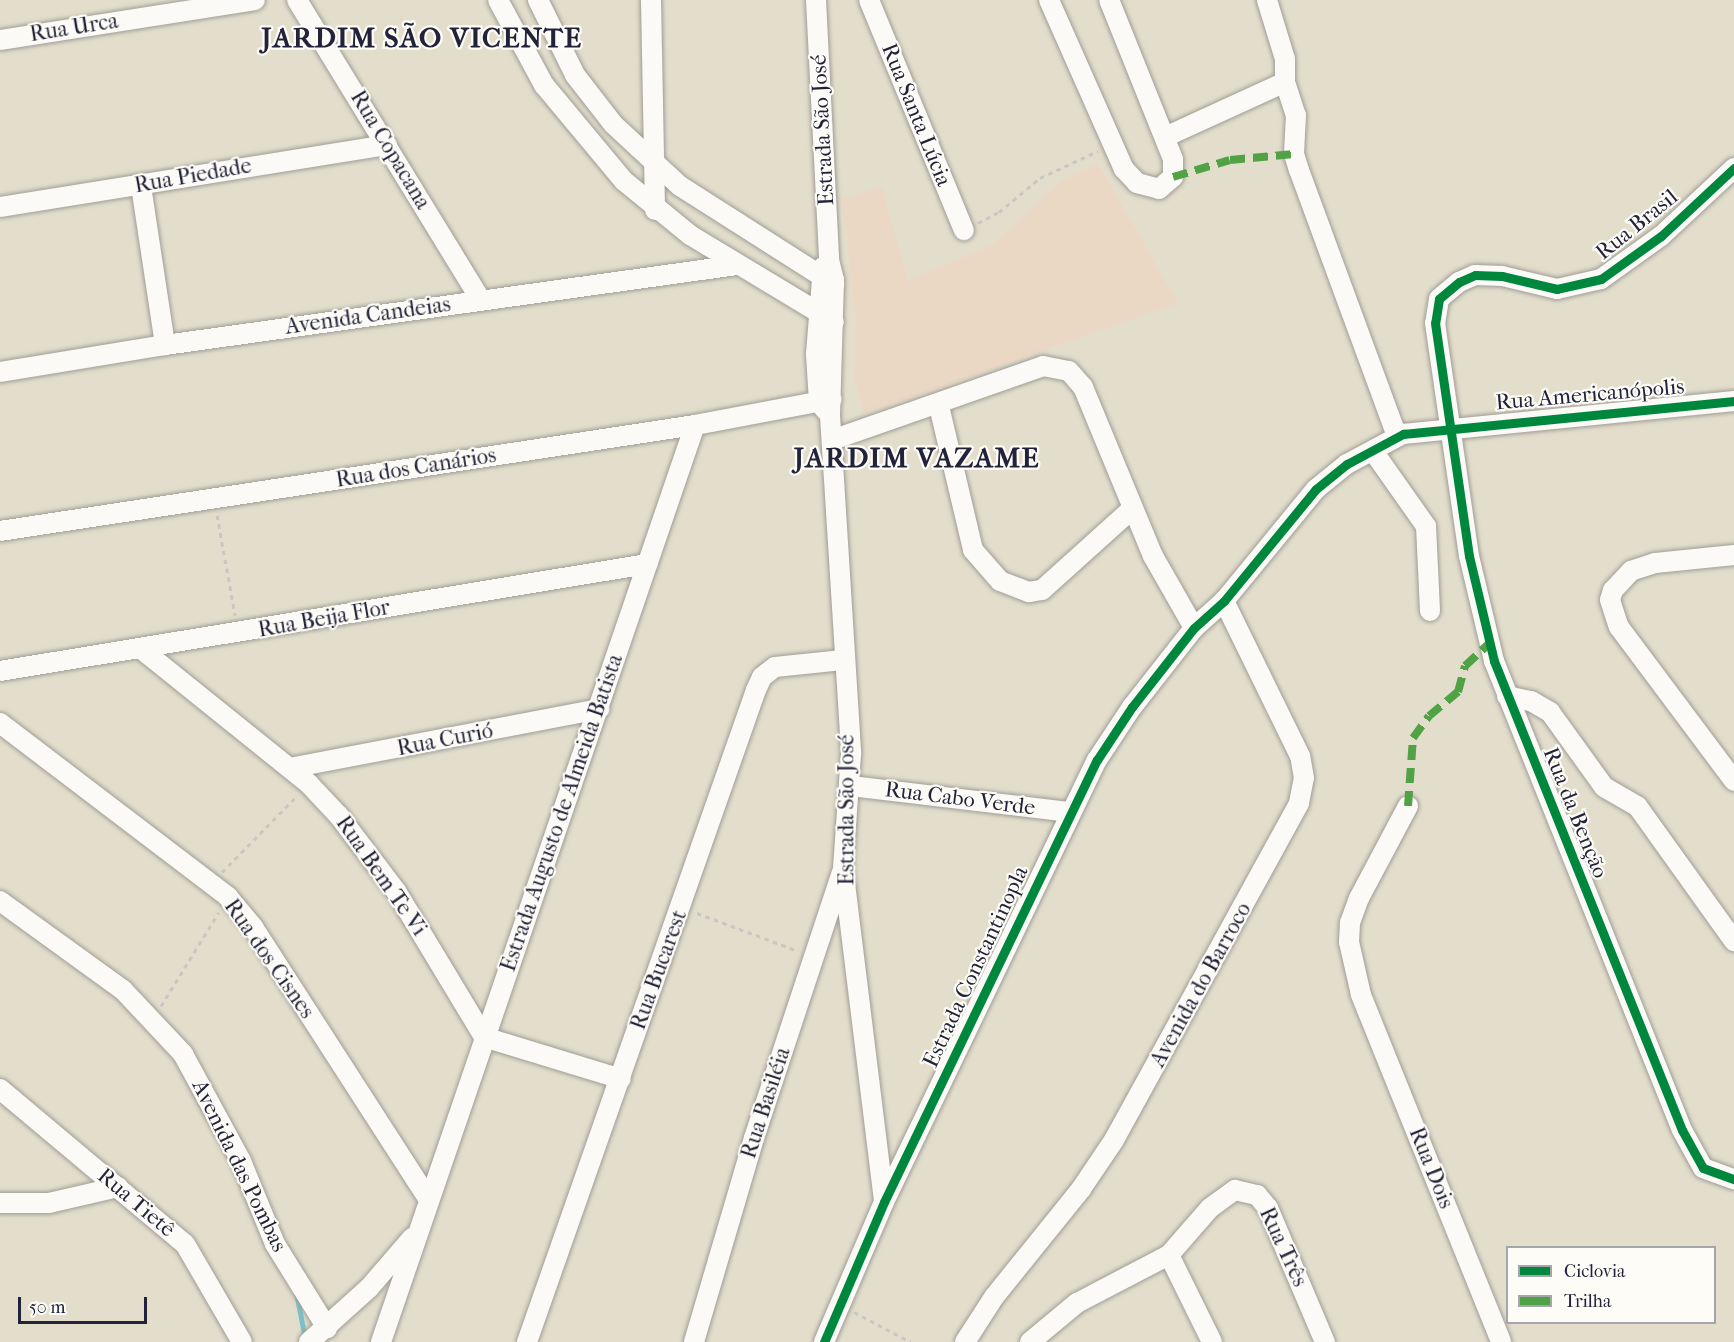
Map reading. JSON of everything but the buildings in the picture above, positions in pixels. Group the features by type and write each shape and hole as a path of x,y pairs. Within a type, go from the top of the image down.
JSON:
{"street":[{"name":"Rua Urca","path":"0,40 255,0"},
{"name":"Rua Copacana","path":"297,0 481,300"},
{"path":"498,0 544,85 569,119 655,210 737,265 826,318"},
{"path":"538,0 575,75 596,106 656,166 706,204 827,274"},
{"path":"651,0 656,166 655,210"},
{"name":"Estrada São José","path":"816,0 827,274 827,406 831,440 851,786 843,867 884,1202"},
{"name":"Rua Santa Lúcia","path":"868,0 964,230"},
{"path":"1049,0 1110,144 1130,178 1149,188 1159,189 1173,177 1173,159 1109,0"},
{"path":"1267,0 1284,59 1285,82 1296,115 1294,154 1299,170 1408,434"},
{"path":"1165,137 1285,82"},
{"name":"Rua Piedade","path":"0,207 387,145"},
{"name":"Rua Brasil","path":"1450,426 1437,359 1435,323 1439,299 1459,282 1475,275 1502,276 1557,289 1601,279 1661,236 1734,168"},
{"path":"141,186 165,345"},
{"name":"Avenida Candeias","path":"0,372 165,345 737,265"},
{"path":"831,440 939,406 1043,366 1060,368 1076,376 1132,509 1174,596 1194,628 1224,601 1316,489 1347,464 1408,434 1450,426"},
{"name":"Rua Americanópolis","path":"1450,426 1734,401"},
{"name":"Rua dos Canários","path":"0,531 827,406"},
{"path":"939,406 973,550 1000,581 1029,592 1042,590 1132,509"},
{"name":"Estrada Augusto de Almeida Batista","path":"381,1342 695,425"},
{"name":"Rua da Benção","path":"1450,426 1469,556 1489,644 1508,696 1682,1130 1703,1168 1734,1179"},
{"path":"1373,451 1426,526 1430,611"},
{"path":"1734,555 1655,563 1631,571 1613,590 1610,600 1611,613 1625,636 1734,781"},
{"name":"Rua Beija Flor","path":"0,671 647,564"},
{"name":"Avenida do Barroco","path":"965,1342 994,1297 1081,1189 1114,1140 1299,803 1304,778 1300,756 1224,601"},
{"name":"Estrada Constantinopla","path":"824,1342 884,1202 1070,812 1132,707 1194,628"},
{"name":"Rua Bem Te Vi","path":"140,648 309,784 369,852 396,891 484,1037"},
{"name":"Rua Bucarest","path":"527,1342 762,677 787,665 843,660"},
{"path":"1508,696 1531,701 1550,712 1604,787 1638,807 1734,941"},
{"name":"Rua Curió","path":"290,768 599,710"},
{"name":"Rua dos Cisnes","path":"0,723 212,882 228,897 253,927 429,1200"},
{"name":"Rua Cabo Verde","path":"851,786 1070,812"},
{"name":"Rua Dois","path":"1408,806 1350,923 1349,942 1361,995 1501,1342"},
{"name":"Rua Basiléia","path":"694,1342 747,1159 843,867"},
{"name":"Avenida das Pombas","path":"0,901 123,990 153,1019 183,1054 212,1102 319,1337"},
{"path":"484,1037 621,1079"},
{"name":"Rua Tietê","path":"0,1089 185,1244 242,1342"},
{"path":"0,1203 49,1203 118,1187"},
{"name":"Rua Três","path":"1169,1255 1224,1195 1235,1190 1257,1195 1279,1228 1325,1342"},
{"path":"319,1337 420,1229"},
{"path":"1030,1342 1086,1297 1169,1255 1212,1342"}],"path":[{"path":"964,230 999,212 1040,178 1110,144"},
{"path":"215,498 238,633"},
{"path":"212,882 309,784"},
{"path":"153,1019 228,897"},
{"path":"682,907 813,957"},
{"path":"839,1305 911,1342"}],"shaded area":[{"path":"1098,163 1178,303 864,414 854,378 856,323 842,198 882,187 908,280 992,245 1060,182"}],"waterway":[{"path":"296,1292 305,1339"}],"marked path":[{"path":"1173,177 1230,160 1294,154"},
{"path":"1408,806 1413,738 1429,716 1458,692 1465,666 1489,644"}],"cycle path":[{"path":"1734,168 1661,236 1601,279 1557,289 1502,276 1475,275 1459,282 1439,299 1435,323 1469,556 1494,661 1682,1130 1703,1168 1734,1179"},
{"path":"824,1342 884,1202 1097,760 1132,707 1194,628 1224,601 1316,489 1347,464 1403,434 1734,401"}],"district":[{"name":"JARDIM SÃO VICENTE","path":"422,38"},
{"name":"JARDIM VAZAME","path":"917,458"}]}
